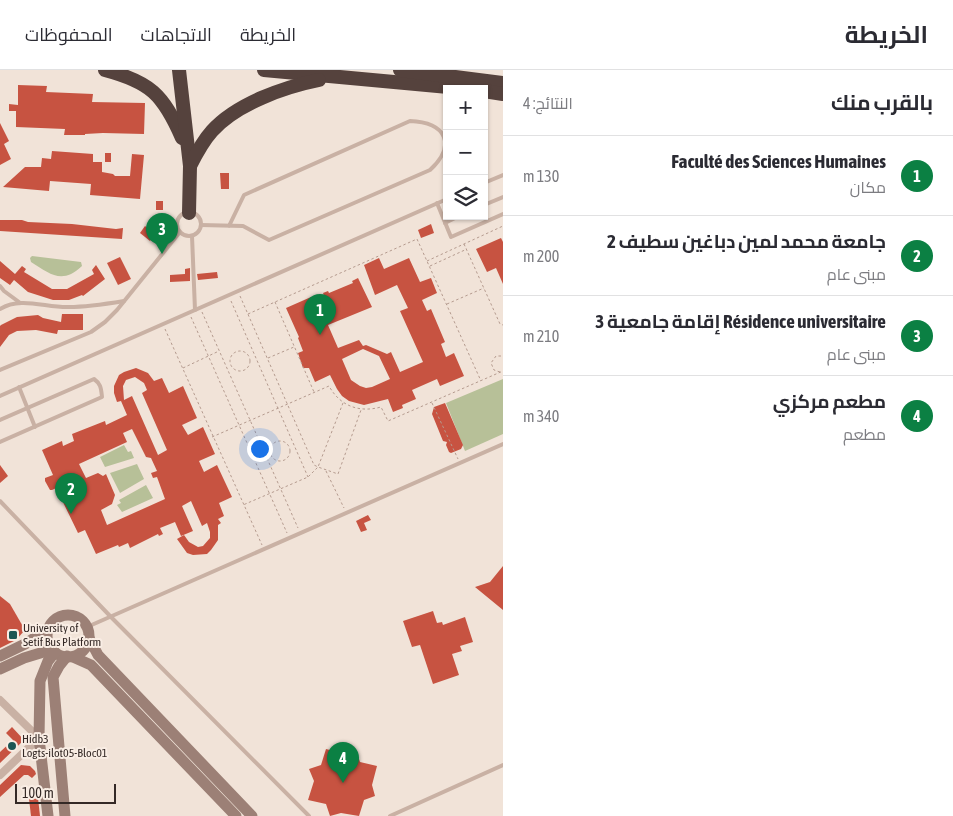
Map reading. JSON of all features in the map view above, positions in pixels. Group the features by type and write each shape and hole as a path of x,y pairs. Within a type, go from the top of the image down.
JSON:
{"highway":[{"path":"104,70 136,79 156,93 170,113 187,150"},
{"path":"264,70 443,87"},
{"path":"400,70 503,84"},
{"path":"179,77 190,166 189,213"},
{"path":"190,166 212,131 236,112 280,90 332,77"},
{"path":"488,92 503,94"}],"main road":[{"path":"0,656 48,629 57,618 71,615 83,621 98,656 252,816"},
{"path":"48,629 48,636 53,650 40,681 39,738 48,816"},
{"path":"66,816 53,677 59,666 70,656 84,649 88,632"},
{"path":"0,669 24,658 53,650 91,665 236,816"}],"street":[{"path":"0,700 39,738 0,774"}],"lane":[{"path":"201,225 229,226 243,226 269,240 430,170 444,152 445,143 442,133 434,125 410,121 244,195 229,226"},
{"path":"488,181 503,174"},
{"path":"488,203 503,197"},
{"path":"0,396 443,201"},
{"path":"437,204 451,237 503,214"},
{"path":"189,213 199,218 201,225 198,232 192,236 180,232 178,225 180,218 189,213"},
{"path":"445,223 451,220"},
{"path":"0,370 91,332 105,322 180,232"},
{"path":"192,236 195,310"},
{"path":"0,286 19,302"},
{"path":"4,291 7,305"},
{"path":"0,309 19,302 68,308 124,301"},
{"path":"0,420 94,379 99,382 102,388 102,396 0,442"},
{"path":"19,387 35,427"},
{"path":"88,632 111,617 503,444"},
{"path":"0,501 111,617 309,816"},
{"path":"390,816 503,765"}],"path":[{"path":"427,260 503,226"},
{"path":"248,314 417,239 481,381"},
{"path":"464,244 500,324 503,325"},
{"path":"430,267 467,250"},
{"path":"446,304 484,288"},
{"path":"238,291 314,465 338,474 362,409"},
{"path":"228,295 308,477"},
{"path":"275,302 314,392"},
{"path":"200,308 300,533"},
{"path":"189,312 289,538"},
{"path":"163,324 264,550"},
{"path":"267,359 295,347"},
{"path":"182,368 219,351"},
{"path":"243,351 249,355 249,366 244,370 234,369 230,363 231,356 236,352 243,351"},
{"path":"503,356 496,356 491,363 494,370 503,371"},
{"path":"212,437 329,386 337,398 356,408 368,410 381,407 388,421 503,371"},
{"path":"244,505 308,477 318,467 343,402"},
{"path":"432,402 460,463"},
{"path":"277,441 284,442 289,447 290,455 285,460 275,461 270,455 271,445 277,441"},
{"path":"326,470 346,513"}],"green space":[{"path":"32,256 81,262 82,266 68,275 56,276 31,262 30,258"},
{"path":"503,379 503,434 465,451 446,403"},
{"path":"124,445 128,452 131,451 134,458 105,467 100,457"},
{"path":"137,464 144,479 120,493 110,473"},
{"path":"146,485 153,498 122,512 117,505 121,503 119,500"}],"building":[{"path":"18,85 47,86 46,92 93,94 92,102 145,103 144,134 103,133 64,135 65,129 16,127 16,111 9,111 9,104 18,105"},
{"path":"0,123 9,141 4,144 11,159 0,165"},
{"path":"52,151 93,154 93,162 102,162 102,172 115,176 130,176 132,154 144,155 140,199 90,195 91,184 50,181 49,191 3,187 25,167 41,167 42,158 51,159"},
{"path":"105,153 111,153 111,162 105,162"},
{"path":"220,173 229,173 229,189 221,189"},
{"path":"156,201 163,201 163,210 156,210"},
{"path":"0,220 123,228 122,239 0,231"},
{"path":"431,224 434,233 421,238 418,230"},
{"path":"145,226 155,234 150,241 140,233"},
{"path":"501,238 503,242 503,284 496,268 487,272 476,249"},
{"path":"120,257 131,279 118,285 107,263"},
{"path":"379,258 384,269 409,258 420,282 431,278 437,293 422,300 427,311 431,309 445,342 441,344 446,357 454,353 464,376 440,386 437,379 412,390 416,399 402,405 403,408 393,412 388,399 364,405 349,401 342,396 330,375 315,382 309,368 303,368 298,353 303,351 286,308 311,297 315,305 326,300 323,293 328,291 329,293 353,283 352,281 358,278 372,307 328,325 338,348 359,340 363,346 366,345 387,354 391,352 400,372 423,362 400,311 408,308 397,285 375,295 364,265","holes":["363,349 379,356 390,379 366,388 351,380 342,359"]},
{"path":"0,261 15,274 22,266 26,269 24,272 52,289 67,289 94,274 92,270 96,265 105,279 83,296 69,300 53,300 28,292 14,280 10,285 0,278"},
{"path":"190,268 190,281 170,282 170,275 185,274 185,269"},
{"path":"217,272 218,278 198,280 197,274"},
{"path":"62,314 83,314 83,330 58,330 57,334 36,330 17,331 9,335 0,347 1,325 17,317 38,315 61,322"},
{"path":"136,368 148,373 154,381 162,378 169,393 183,386 197,418 182,425 188,435 203,427 215,454 199,461 204,472 217,465 232,497 219,503 224,516 218,519 221,523 218,525 218,540 207,554 193,555 187,553 177,539 184,535 189,542 198,547 203,546 210,538 207,523 202,526 191,501 182,506 193,531 181,536 175,522 160,528 163,534 159,536 158,534 130,548 128,543 96,554 85,530 78,533 61,498 79,490 74,480 52,490 50,490 45,481 45,478 53,475 42,450 62,441 63,446 74,441 72,434 105,421 106,425 127,415 121,401 117,402 114,393 114,386 119,375","holes":["135,377 144,383 147,390 142,393 167,450 158,455 132,396 124,400 123,386 126,380","132,429 146,457 151,458 157,471 151,473 153,478 157,477 165,499 107,525 101,510 112,504 115,495 106,474 103,476 98,473 86,478 79,464 127,442 123,433"]},
{"path":"445,403 463,445 461,449 451,453 446,445 447,442 443,441 432,414 434,407"},
{"path":"0,465 8,476 0,483"},
{"path":"368,515 371,520 364,523 367,530 361,532 356,521"},
{"path":"503,566 503,610 475,587 490,582"},
{"path":"0,596 10,604 25,630 16,640 0,648"},
{"path":"433,611 437,623 442,622 443,625 465,617 473,642 460,646 462,651 452,654 459,675 433,684 420,645 412,647 403,621"},
{"name":"Hidb3 Logts-ilot05-Bloc01","path":"12,727 24,740 0,763 0,752 13,740 6,733"},
{"path":"326,749 345,754 356,750 360,762 377,766 372,785 375,796 364,800 359,816 341,813 330,816 326,804 308,800 314,781 309,769 321,765"},
{"path":"21,765 30,766 36,774 32,778 24,775 0,797 0,785"},
{"path":"38,798 40,816 31,816 29,799"}],"place":[{"name":"Résidence universitaire إقامة جامعية 3","path":"162,254"},
{"name":"Faculté des Sciences Humaines","path":"320,335"},
{"name":"جامعة محمد لمين دباغين سطيف 2","path":"71,514"},
{"name":"University of Setif Bus Platform","path":"13,635"},
{"name":"Hidb3 Logts-ilot05-Bloc01","path":"12,746"},
{"name":"مطعم مركزي","path":"343,783"}]}
